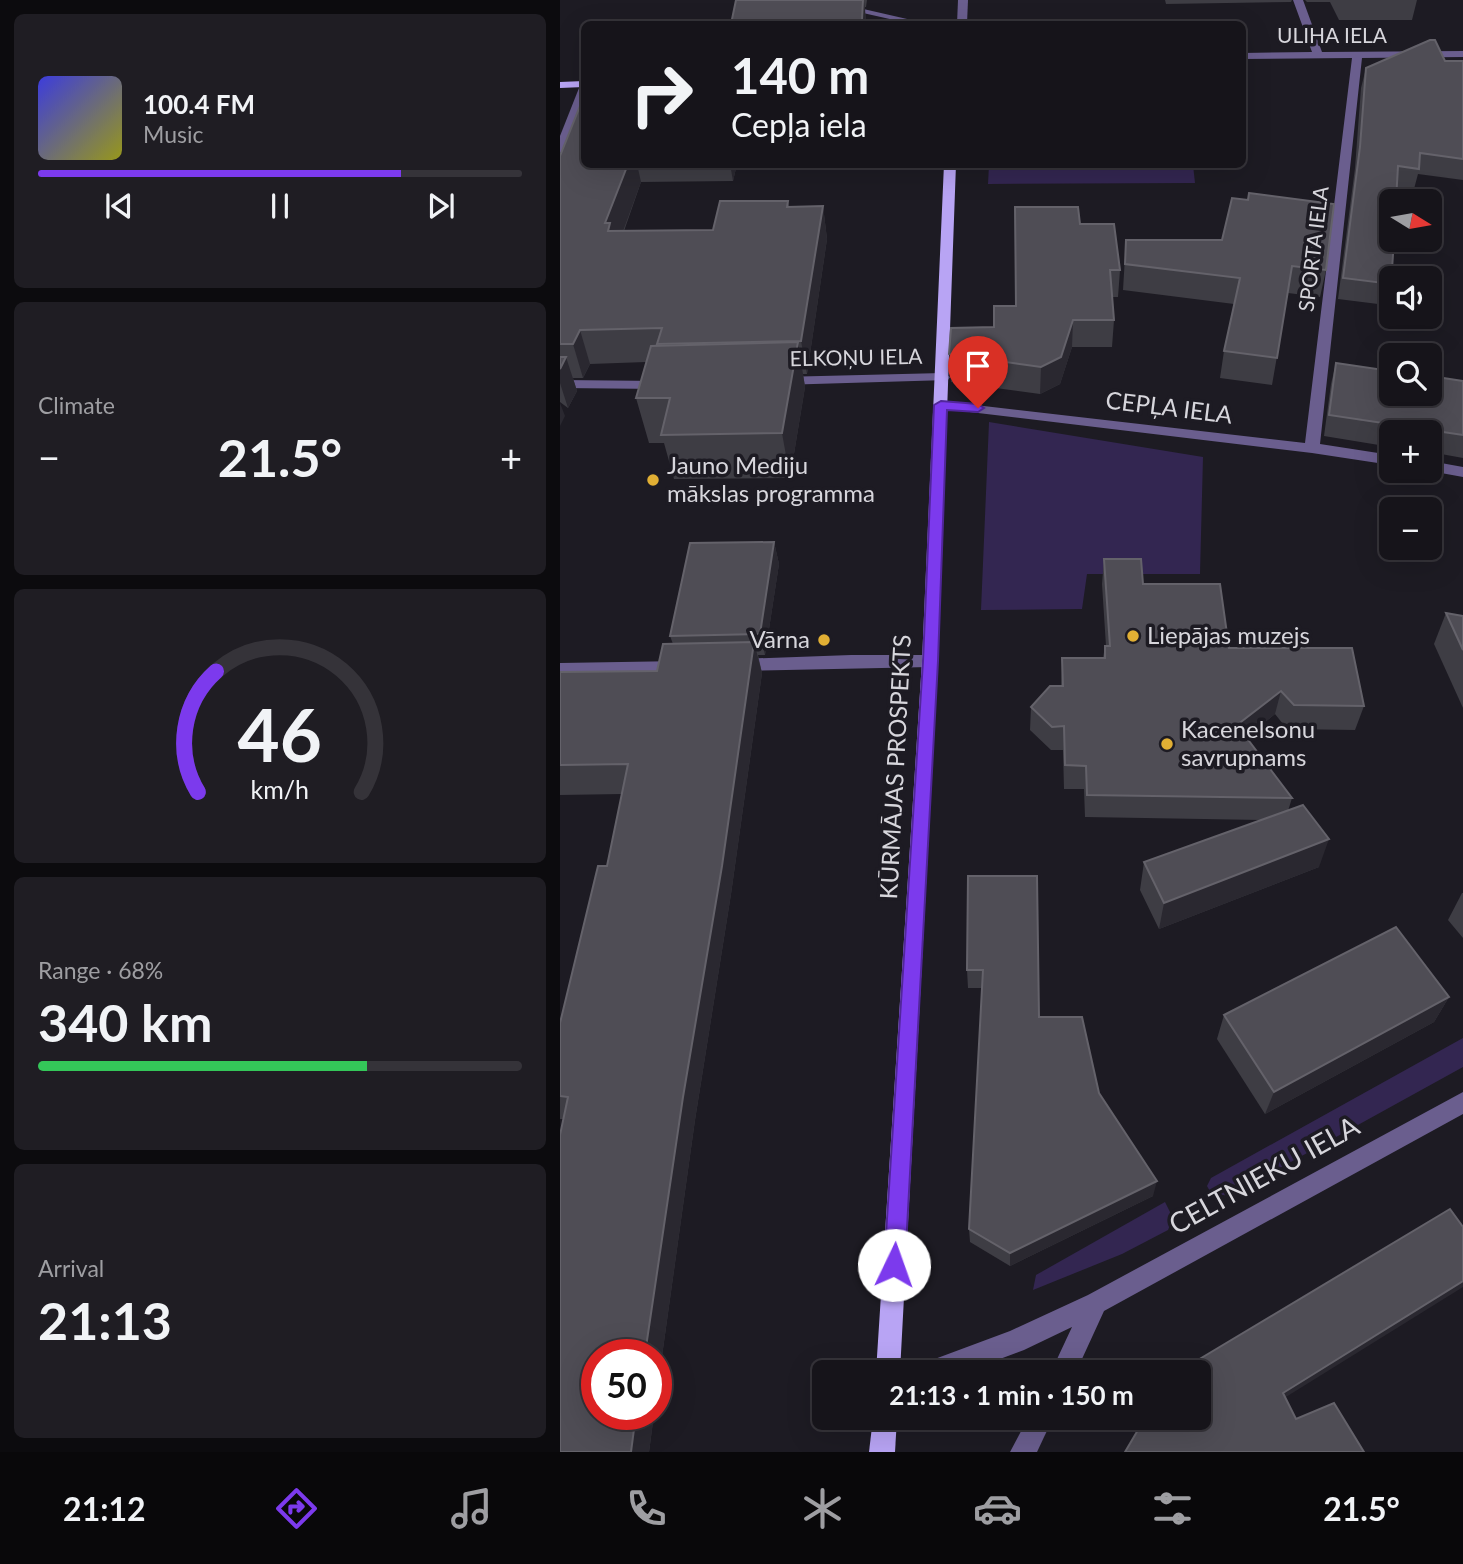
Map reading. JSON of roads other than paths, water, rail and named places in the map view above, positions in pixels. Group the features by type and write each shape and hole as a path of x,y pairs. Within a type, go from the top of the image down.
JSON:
{"main road":[{"path":"560,85 581,86"},
{"name":"KŪRMĀJAS PROSPEKTS","path":"889,1360 930,661 950,168"},
{"path":"882,1452 884,1430"}],"street":[{"path":"810,0 911,21"},
{"path":"962,21 963,0"},
{"path":"1298,0 1318,56"},
{"name":"ULIHA IELA","path":"1246,56 1463,54"},
{"name":"SPORTA IELA","path":"1312,448 1357,56"},
{"path":"561,147 581,94"},
{"name":"ELKOŅU IELA","path":"758,382 943,377"},
{"path":"560,384 677,384"},
{"name":"CEPĻA IELA","path":"941,405 1379,458"},
{"path":"1442,468 1463,472"},
{"path":"725,666 930,661"},
{"path":"560,669 697,667"},
{"name":"CELTNIEKU IELA","path":"965,1360 1015,1341 1096,1303 1463,1102"},
{"path":"1069,1360 1096,1303"},
{"path":"1023,1452 1035,1430"}],"place":[{"name":"Jauno Mediju mākslas programma","path":"653,480"},
{"name":"Liepājas muzejs","path":"1133,636"},
{"name":"Vārna","path":"824,640"},
{"name":"Kacenelsonu savrupnams","path":"1167,744"}]}
